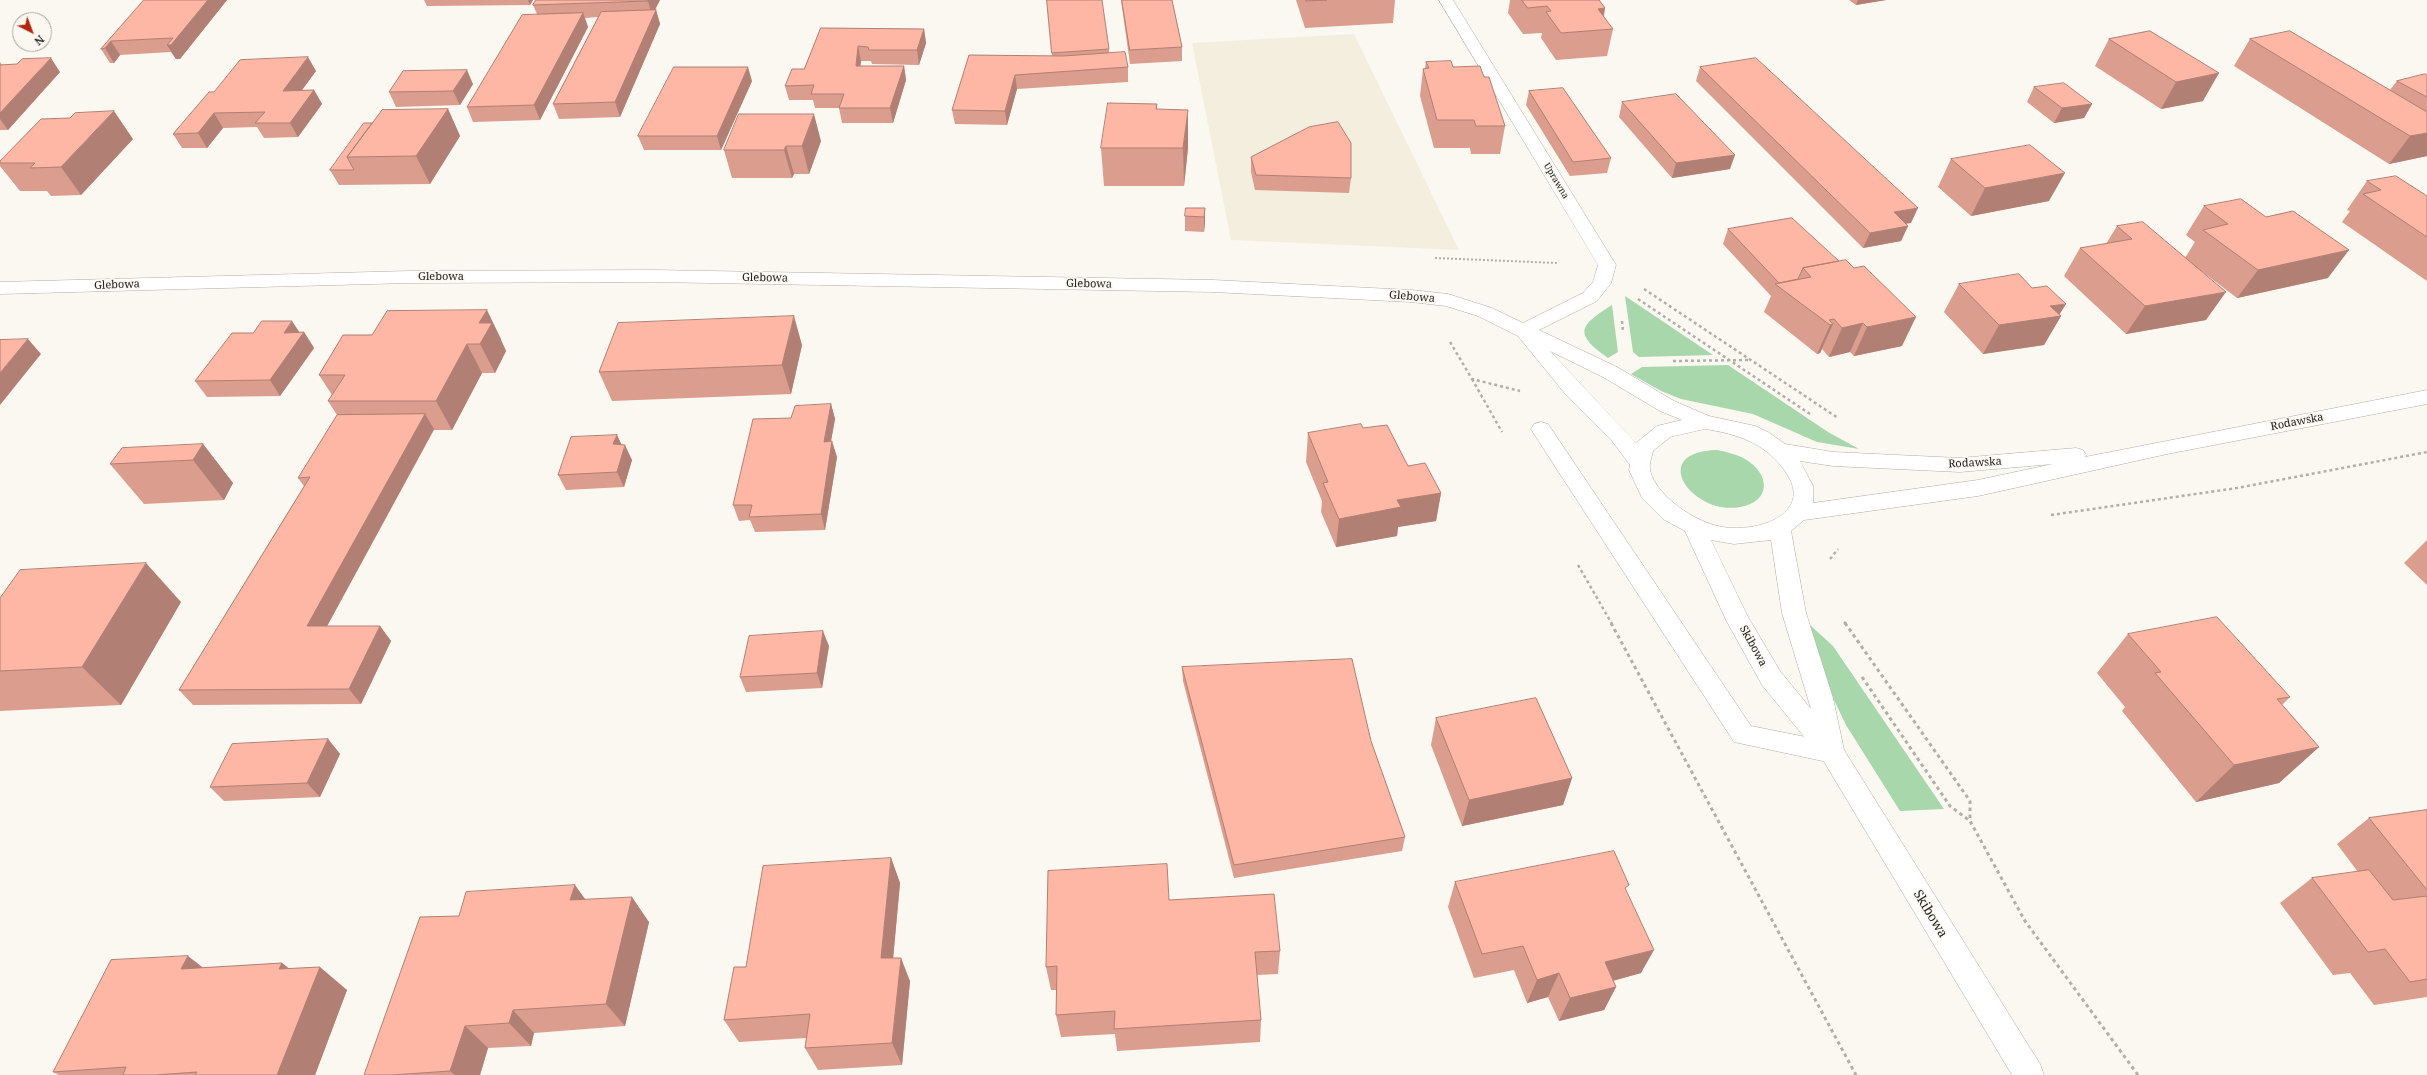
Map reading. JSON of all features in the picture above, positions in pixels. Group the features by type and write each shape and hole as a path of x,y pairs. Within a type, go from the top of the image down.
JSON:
{"street":[{"name":"Uprawna","path":"1446,0 1607,265"},
{"path":"1522,331 1590,297 1602,283 1607,265"},
{"name":"Glebowa","path":"0,288 417,276 653,276 1213,286 1411,296 1448,300 1485,312 1610,372 1667,406 1705,422"},
{"name":"Glebowa","path":"1522,331 1574,391 1620,436 1639,462"},
{"name":"Rodawska","path":"1798,513 1978,488 2167,447 2427,397"},
{"path":"1705,422 1733,426 1760,436 1782,451 1795,466 1803,482 1804,499 1798,513 1780,528 1762,534 1740,536 1717,534 1694,526 1671,514 1652,498 1642,480 1639,462 1644,445 1659,432 1680,424 1705,422"},
{"path":"1541,429 1742,735 1832,752"},
{"name":"Rodawska","path":"1782,451 1833,459 1960,466 2167,447"},
{"name":"Skibowa","path":"1694,526 1738,620 1771,678 1832,752 2029,1075"},
{"name":"Skibowa","path":"1780,528 1794,613 1821,698 1832,752"}],"path":[{"path":"1427,257 1607,265 1840,419"},
{"path":"1607,265 1629,293 1815,416"},
{"path":"1449,341 1503,435"},
{"path":"1670,361 1750,360"},
{"path":"1472,379 1524,392"},
{"path":"2044,516 2237,488 2427,452"},
{"path":"1828,567 1830,559 1839,548"},
{"path":"1573,558 1629,655 1856,1075"},
{"path":"1839,616 1858,639 1970,801 1970,821"},
{"path":"1858,670 1950,806 1970,821 2025,921 2138,1075"}],"shaded area":[{"path":"1354,34 1459,250 1231,240 1192,43"}],"green space":[{"path":"1625,296 1713,355 1639,357 1633,352"},
{"path":"1612,305 1618,352 1608,358 1589,342 1585,336 1584,330 1587,324"},
{"path":"1728,365 1828,432 1859,449 1817,442 1753,414 1681,399 1661,391 1631,374 1642,367"},
{"path":"1717,450 1735,454 1745,459 1754,465 1760,472 1764,487 1758,500 1740,507 1723,507 1707,502 1693,493 1684,483 1681,471 1684,461 1696,453"},
{"path":"1810,625 1833,646 1944,809 1900,811 1846,725 1833,698"}],"building":[{"path":"144,0 208,0 171,45 167,45 173,38 111,41 105,48 101,49"},
{"path":"536,0 648,0 648,1 533,5"},
{"path":"1047,0 1102,0 1109,49 1052,53"},
{"path":"1122,0 1172,0 1182,47 1130,50"},
{"path":"1306,0 1327,0 1306,1"},
{"path":"1522,0 1599,0 1605,8 1598,9 1613,29 1561,33 1546,12 1551,11 1547,6 1528,8"},
{"path":"656,10 615,102 553,104 601,12"},
{"path":"583,13 534,105 467,107 522,15"},
{"path":"821,28 924,29 917,50 869,50 868,47 858,46 856,66 904,66 890,108 839,108 844,94 811,94 814,85 785,86 792,69 804,69"},
{"path":"2150,31 2219,73 2176,82 2109,39"},
{"path":"2290,31 2427,112 2427,133 2410,136 2250,39"},
{"path":"1125,52 1128,67 1015,75 1005,111 952,110 969,55 1063,56"},
{"path":"308,57 283,91 314,90 290,123 255,123 265,112 214,113 198,133 173,134 209,92 214,92 240,60"},
{"path":"51,58 0,113 0,65 17,64 22,59"},
{"path":"1756,58 1918,208 1894,212 1908,226 1870,233 1700,67"},
{"path":"1451,61 1453,67 1480,66 1484,77 1489,77 1505,126 1476,126 1474,120 1437,120 1423,69 1429,68 1426,62"},
{"path":"674,67 748,67 717,136 638,136"},
{"path":"467,70 453,91 389,92 403,71"},
{"path":"2425,74 2427,75 2427,97 2397,81"},
{"path":"2064,83 2092,104 2062,108 2034,87"},
{"path":"1563,88 1611,158 1573,162 1529,91"},
{"path":"1676,94 1735,155 1676,163 1622,102"},
{"path":"1108,103 1157,104 1156,109 1188,110 1183,148 1101,148"},
{"path":"448,109 416,156 347,157 382,110"},
{"path":"114,111 61,167 30,168 35,163 0,163 0,161 41,119 70,118 75,113"},
{"path":"739,114 814,114 802,146 786,146 784,150 724,150"},
{"path":"1338,122 1351,143 1351,178 1256,175 1251,157 1309,127"},
{"path":"364,123 372,123 347,157 354,170 330,170"},
{"path":"2030,145 2065,173 1985,188 1951,159"},
{"path":"2396,176 2427,196 2427,237 2363,194 2381,190 2367,181"},
{"path":"2241,199 2266,217 2293,211 2349,250 2258,270 2203,230 2228,224 2204,206"},
{"path":"1186,208 1205,208 1204,217 1185,216"},
{"path":"1792,218 1839,261 1803,268 1798,279 1779,283 1728,229"},
{"path":"2143,222 2226,292 2145,306 2080,248 2132,239 2117,226"},
{"path":"1846,260 1854,268 1864,266 1916,317 1867,327 1863,323 1842,328 1834,319 1829,320 1833,324 1830,325 1775,284 1811,277 1803,268"},
{"path":"2019,274 2032,288 2047,286 2066,304 2050,306 2061,316 1999,325 1959,284"},
{"path":"487,310 479,323 492,323 480,344 467,344 436,401 328,401 345,375 319,375 343,335 372,335 387,311"},
{"path":"794,316 782,365 599,372 618,323"},
{"path":"262,321 292,321 284,333 304,332 270,380 195,381 232,333 253,333"},
{"path":"28,339 0,373 0,340"},
{"path":"831,404 824,442 832,441 821,514 749,517 752,505 733,505 753,419 791,418 795,406"},
{"path":"425,414 307,626 380,626 349,689 179,690 310,477 298,478 337,415"},
{"path":"1361,424 1363,428 1387,425 1408,466 1425,463 1441,493 1397,500 1401,507 1339,519 1323,483 1328,482 1308,433"},
{"path":"617,435 613,444 625,445 617,472 558,475 571,437"},
{"path":"203,444 193,460 110,464 122,448"},
{"path":"146,563 82,667 0,671 0,598 20,570"},
{"path":"2217,617 2290,697 2277,699 2319,747 2234,765 2155,673 2161,672 2128,634"},
{"path":"823,631 817,673 740,677 749,636"},
{"path":"1352,659 1371,741 1405,837 1234,865 1182,667"},
{"path":"1536,698 1572,778 1469,800 1436,718"},
{"path":"328,739 307,783 210,787 232,744"},
{"path":"2427,810 2427,890 2369,818"},
{"path":"1614,851 1629,885 1625,888 1654,950 1605,962 1616,987 1570,998 1559,973 1537,980 1523,946 1482,954 1455,882"},
{"path":"891,858 881,958 901,958 892,1043 805,1048 810,1014 724,1020 734,967 746,967 763,866"},
{"path":"1167,864 1169,900 1274,894 1280,951 1255,952 1261,1020 1114,1029 1115,1011 1056,1015 1057,966 1046,967 1048,871"},
{"path":"2369,870 2393,900 2427,896 2427,979 2410,982 2385,949 2368,952 2312,878"},
{"path":"575,885 570,900 632,897 606,1004 513,1010 509,1023 465,1026 450,1071 392,1075 364,1075 420,917 459,916 466,892"},
{"path":"188,956 181,969 282,963 279,969 320,967 277,1075 195,1075 197,1072 155,1075 123,1075 126,1067 53,1072 111,960"}]}
